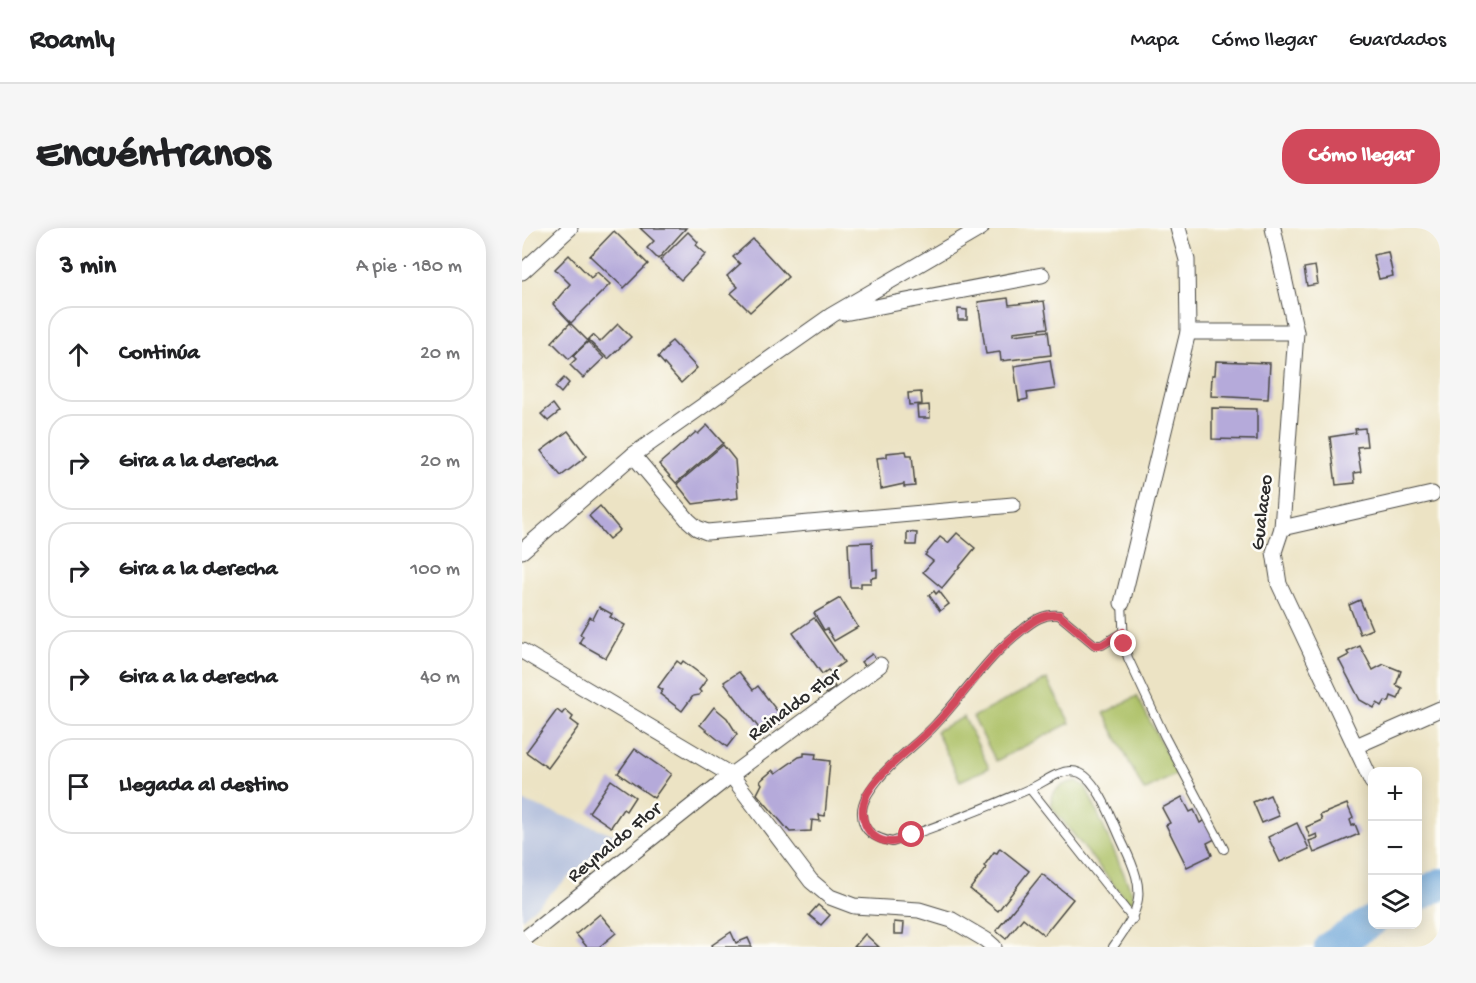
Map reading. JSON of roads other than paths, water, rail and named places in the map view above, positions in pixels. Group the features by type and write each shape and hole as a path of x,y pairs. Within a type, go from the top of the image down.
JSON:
{"street":[{"path":"522,272 570,228"},
{"path":"522,550 633,455 832,315 981,228"},
{"path":"1122,603 1188,332 1187,260 1178,228"},
{"name":"Gualaceo","path":"1273,228 1296,332 1282,528 1274,552 1279,584 1368,773"},
{"path":"832,315 1042,275"},
{"path":"1188,332 1296,332"},
{"path":"633,455 688,520 697,528 707,532 1012,505"},
{"path":"1282,528 1432,494"},
{"path":"522,651 731,775 811,881 830,897 854,906 919,910 952,920 994,947"},
{"name":"Reinaldo Flor","path":"731,775 880,665"},
{"path":"1356,746 1440,709"},
{"name":"Reynaldo Flor","path":"522,941 731,775"}],"lane":[{"path":"1122,603 1124,644 1128,658 1165,737 1224,849"},
{"path":"1113,947 1133,919 1138,906 1139,894 1132,862 1095,787 1082,774 1072,771 1058,774 1030,789 892,842 873,836 866,828 861,813 867,794 879,779 962,697 999,650 1034,620 1044,615 1059,615 1095,645 1102,645 1123,632"},
{"path":"1030,789 1133,919"}],"waterway":[{"path":"1422,894 1440,884"},
{"path":"1330,947 1368,923"}]}
